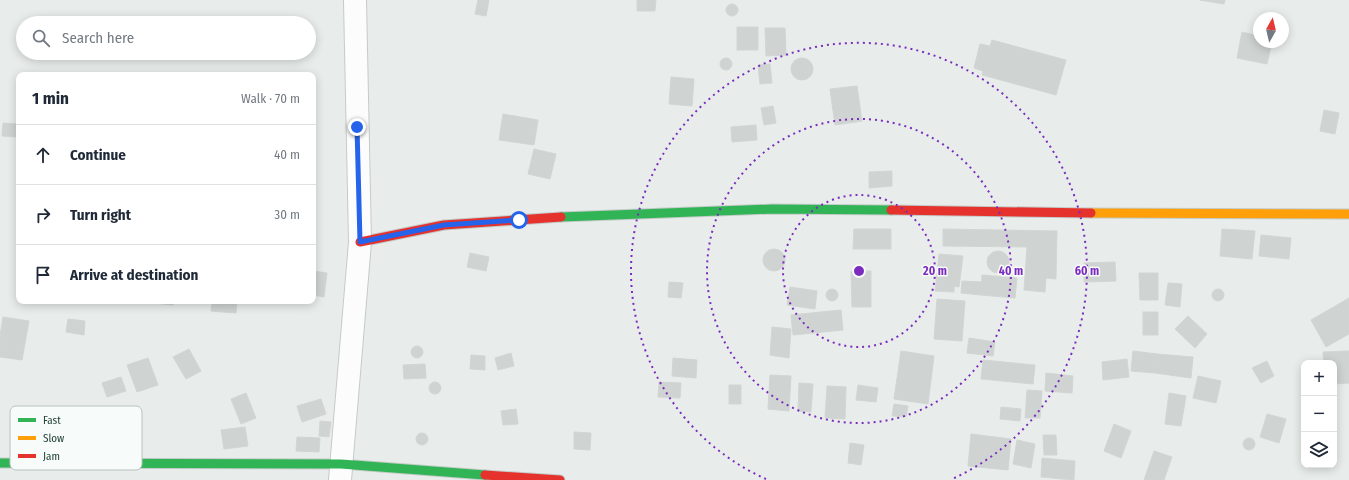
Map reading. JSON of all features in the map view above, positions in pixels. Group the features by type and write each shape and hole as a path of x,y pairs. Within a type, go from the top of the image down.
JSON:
{"street":[{"path":"341,472 360,242 355,0"},
{"path":"360,242 444,225 547,217 758,210 1349,214"},
{"path":"0,463 10,463"},
{"path":"142,467 560,480"}],"building":[{"path":"478,0 489,0 486,16 475,14"},
{"path":"637,0 656,0 655,11 637,11"},
{"path":"1200,0 1225,0 1224,4"},
{"path":"730,4 734,4 738,10 734,16 730,16 726,12 726,8"},
{"path":"737,27 758,27 758,50 737,50"},
{"path":"765,28 785,28 786,55 766,56"},
{"path":"1242,32 1253,35 1253,48 1271,48 1267,64 1237,58"},
{"path":"992,40 1066,60 1056,95 982,75 983,71 974,68 980,44 990,46"},
{"path":"726,58 730,60 732,64 730,68 726,70 722,68 720,64 722,60"},
{"path":"802,58 810,61 813,69 810,77 802,80 794,77 791,69 794,61"},
{"path":"770,64 772,83 760,84 758,65"},
{"path":"671,77 694,79 692,106 669,104"},
{"path":"857,86 862,121 835,125 830,89"},
{"path":"773,106 776,123 764,125 761,108"},
{"path":"1324,110 1339,113 1335,134 1320,131"},
{"path":"503,114 538,120 534,145 499,140"},
{"path":"3,123 16,124 16,137 2,136"},
{"path":"756,125 757,140 732,142 731,127"},
{"path":"534,149 556,154 550,179 528,174"},
{"path":"892,171 892,186 869,188 869,172"},
{"path":"854,229 891,229 891,249 853,249"},
{"path":"943,229 1057,231 1056,279 1046,278 1045,292 1024,290 1027,247 943,246"},
{"path":"1222,229 1255,231 1252,259 1220,256"},
{"path":"1261,235 1291,238 1289,259 1259,256"},
{"path":"774,249 782,252 785,260 782,268 774,271 766,268 763,260 766,252"},
{"path":"998,251 1006,254 1009,262 1006,270 998,273 990,270 987,262 990,254"},
{"path":"470,253 489,257 486,271 467,267"},
{"path":"939,254 963,256 959,287 954,286 954,292 935,291"},
{"path":"1115,262 1116,281 1084,282 1084,263"},
{"path":"316,271 327,273 324,297 316,296"},
{"path":"851,271 871,271 871,307 852,307"},
{"path":"1139,273 1158,273 1158,300 1140,300"},
{"path":"982,275 1017,278 1015,298 981,295"},
{"path":"962,281 982,282 981,295 961,293"},
{"path":"669,282 683,283 681,298 668,297"},
{"path":"1168,283 1182,284 1180,307 1165,305"},
{"path":"790,287 817,291 815,309 787,305"},
{"path":"830,289 834,289 838,295 834,301 830,301 826,297 826,293"},
{"path":"1216,289 1220,289 1224,295 1220,301 1216,301 1212,297 1212,293"},
{"path":"1349,298 1349,334 1326,347 1311,320"},
{"path":"937,299 965,301 962,341 934,339"},
{"path":"212,304 237,304 236,313 211,311"},
{"path":"841,310 843,330 793,335 791,315"},
{"path":"1143,312 1158,312 1158,335 1143,335"},
{"path":"1188,316 1207,334 1195,348 1175,329"},
{"path":"3,317 29,321 22,360 0,357 0,336"},
{"path":"68,319 85,321 84,335 66,332"},
{"path":"772,327 791,329 789,358 770,355"},
{"path":"969,338 995,342 993,356 967,353"},
{"path":"417,346 421,348 423,352 421,356 417,358 413,356 411,352 413,348"},
{"path":"189,349 201,371 186,379 173,357"},
{"path":"901,351 934,356 928,404 894,399"},
{"path":"1133,351 1157,354 1155,373 1131,371"},
{"path":"1349,351 1349,383 1337,384 1337,360 1324,360 1323,352"},
{"path":"511,353 514,366 498,370 495,358"},
{"path":"1157,354 1193,357 1191,378 1155,373"},
{"path":"471,355 485,356 485,370 470,369"},
{"path":"148,358 158,385 137,392 127,365"},
{"path":"673,358 697,360 696,378 672,376"},
{"path":"1127,359 1129,377 1103,380 1102,362"},
{"path":"983,360 1035,365 1033,384 981,379"},
{"path":"1267,361 1274,376 1261,383 1252,368"},
{"path":"425,364 426,378 404,379 403,365"},
{"path":"1046,373 1073,376 1072,393 1045,391"},
{"path":"770,375 791,376 789,411 768,409"},
{"path":"1198,376 1221,381 1216,403 1193,398"},
{"path":"121,377 126,391 107,397 102,383"},
{"path":"435,382 439,384 441,388 439,392 435,394 431,392 429,388 431,384"},
{"path":"659,382 681,383 680,398 658,397"},
{"path":"799,383 813,384 811,412 798,411"},
{"path":"729,385 741,385 741,404 729,404"},
{"path":"858,385 878,388 876,402 856,400"},
{"path":"827,386 846,387 845,419 825,418"},
{"path":"1027,390 1042,391 1040,418 1025,418"},
{"path":"246,393 256,418 241,424 231,399"},
{"path":"1169,393 1186,396 1181,426 1165,424"},
{"path":"321,399 326,414 302,422 297,406"},
{"path":"894,404 908,406 906,417 892,416"},
{"path":"1001,407 1021,409 1020,421 1000,419"},
{"path":"516,409 518,424 503,425 501,411"},
{"path":"1267,414 1286,419 1279,443 1260,437"},
{"path":"320,421 331,422 329,437 319,436"},
{"path":"1114,424 1131,431 1121,458 1104,451"},
{"path":"245,427 248,446 224,449 221,430"},
{"path":"574,432 591,433 590,450 574,449"},
{"path":"422,433 426,435 428,439 426,443 422,445 418,443 416,439 418,435"},
{"path":"971,434 1011,439 1008,470 968,466"},
{"path":"1043,435 1056,435 1057,455 1044,455"},
{"path":"297,437 320,438 319,452 296,451"},
{"path":"1247,438 1251,438 1255,444 1251,450 1247,450 1243,446 1243,442"},
{"path":"1017,440 1035,444 1031,468 1013,464"},
{"path":"850,443 864,445 861,465 848,463"},
{"path":"1154,451 1172,457 1164,480 1144,480"},
{"path":"1042,458 1075,461 1074,480 1041,477"}],"traffic: fast":[{"path":"561,217 772,209 891,210"},
{"path":"0,463 10,463"},
{"path":"142,463 341,464 485,475"}],"traffic: slow":[{"path":"1091,213 1349,214"}],"traffic: jam":[{"path":"891,210 1091,213"},
{"path":"360,242 444,225 561,217"},
{"path":"485,475 560,480"}],"route":[{"path":"357,127 360,242 444,225 519,220"}]}
